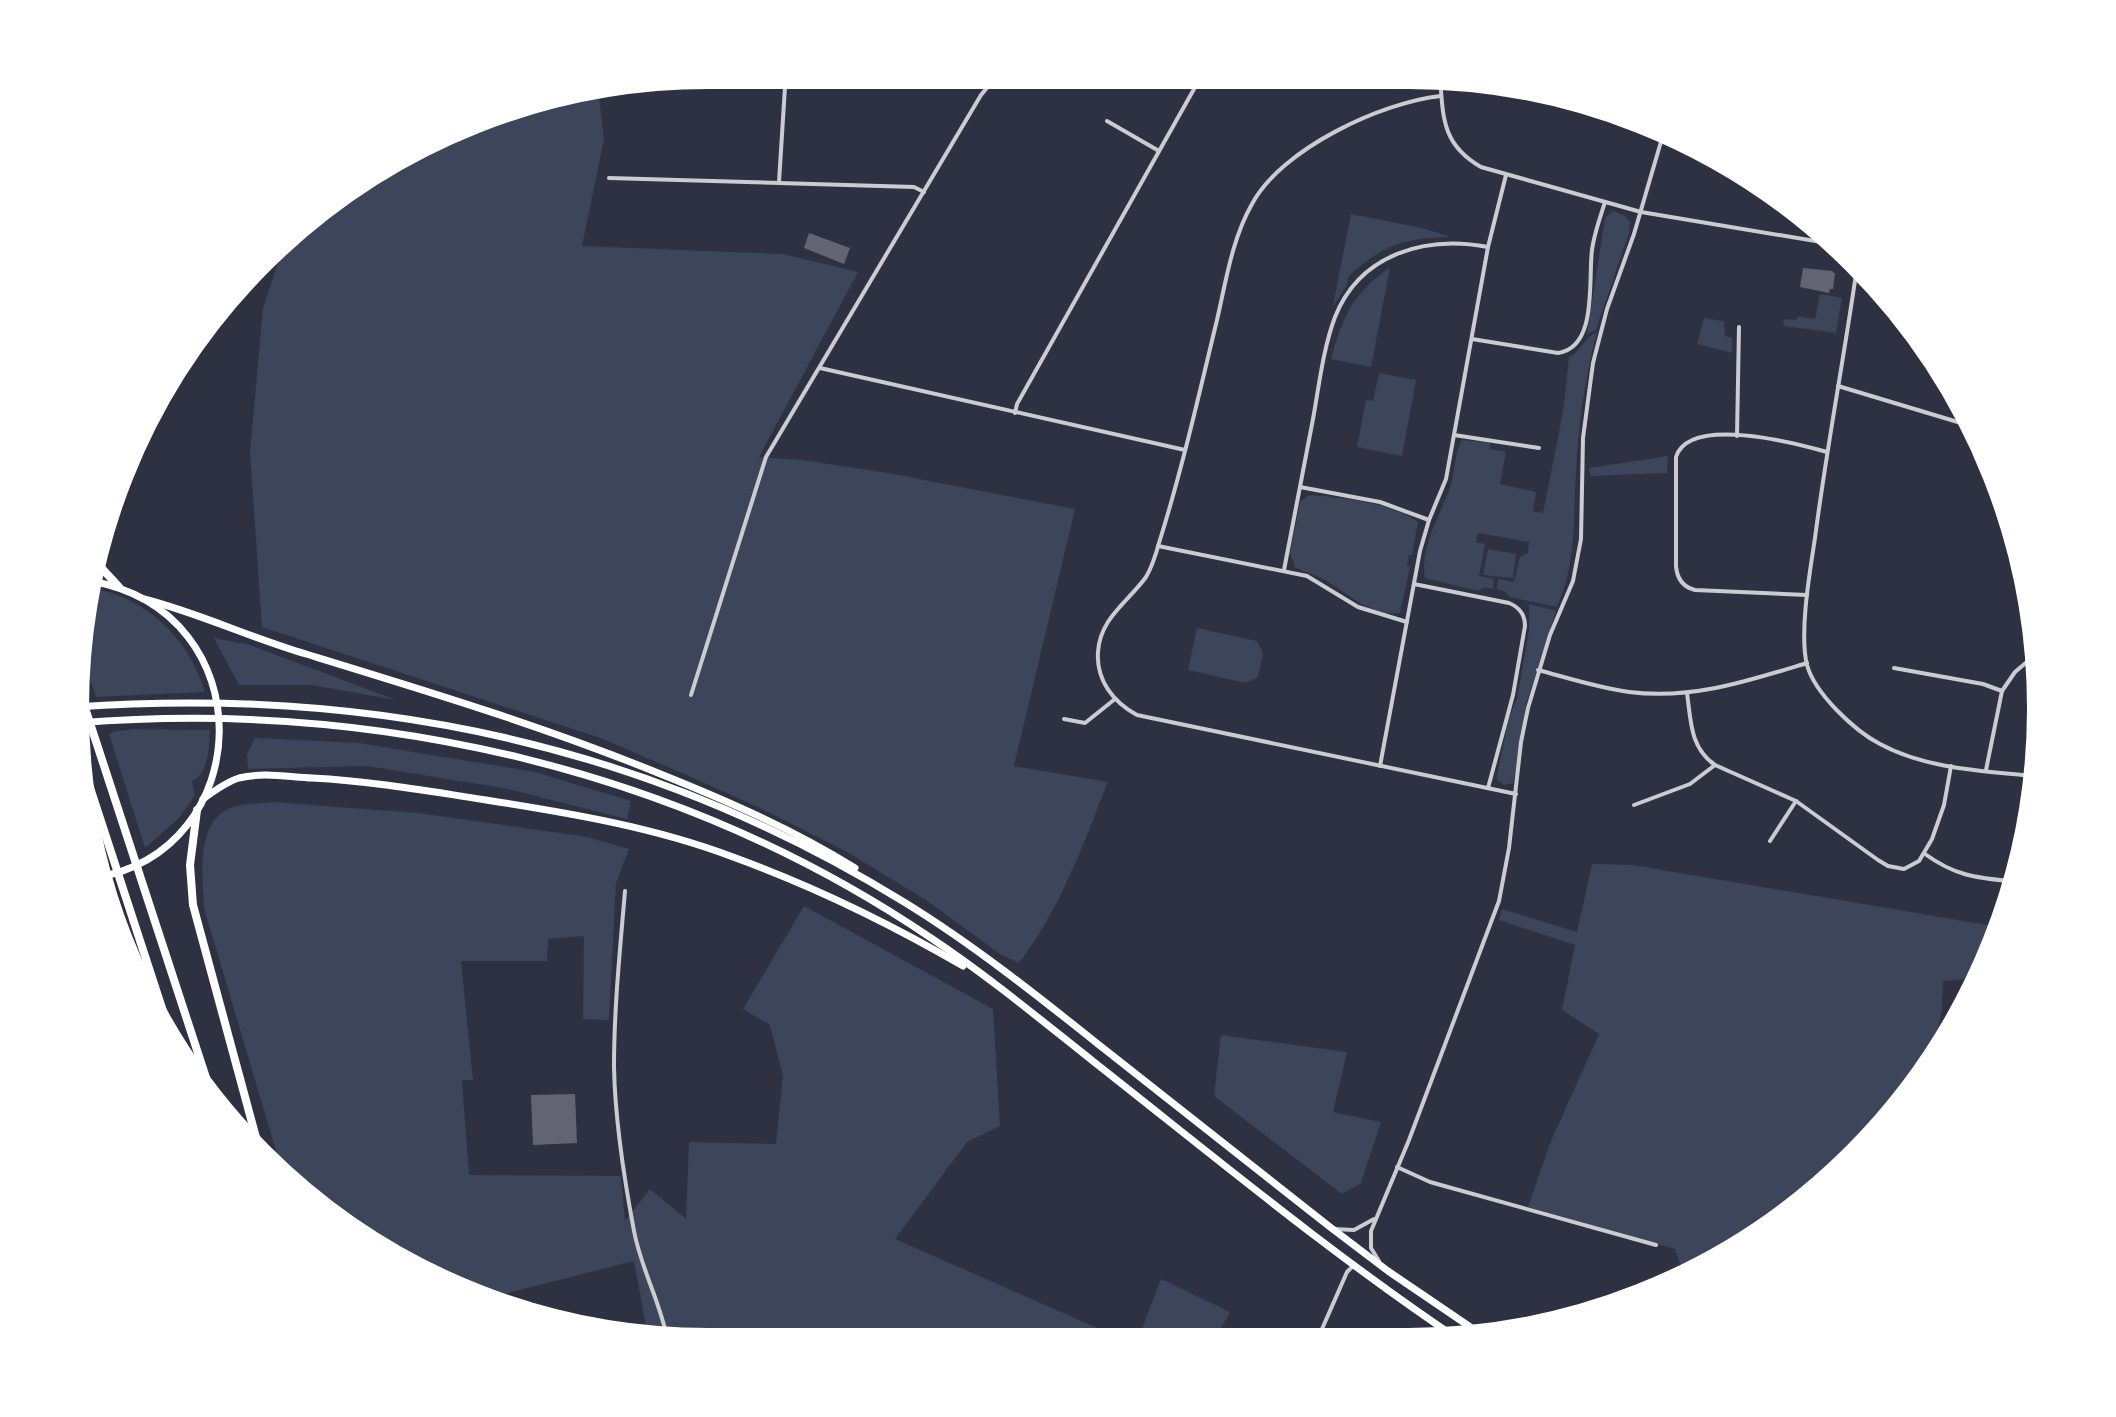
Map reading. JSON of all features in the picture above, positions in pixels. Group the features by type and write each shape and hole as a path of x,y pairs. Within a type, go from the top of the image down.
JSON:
{"highway":[{"path":"101,567 119,587"},
{"path":"97,582 119,587 144,599 176,607 304,653 476,706 598,748 755,813 833,855 1016,979 1330,1227 1474,1329"},
{"path":"107,875 148,859 172,839 197,810 215,766 219,730 216,692 207,665 190,638 144,599"},
{"path":"84,707 199,702 286,705 375,713 503,736 615,768 712,803 805,847 905,902"},
{"path":"84,705 207,1080"},
{"path":"84,723 199,717 329,723 457,742 582,774 706,818 824,873 932,938 1353,1266 1448,1332"},
{"path":"203,799 228,783 246,777 326,779 499,802 640,829 732,856 819,892 903,932 1005,992"},
{"path":"88,782 163,1013"},
{"path":"197,810 190,865 193,905 256,1138"}],"street":[{"path":"779,182 785,84"},
{"path":"691,695 766,457 990,84"},
{"path":"1015,413 1024,391 1197,84"},
{"path":"1440,85 1445,127 1455,146 1481,167 1641,212 1822,242"},
{"path":"1441,96 1395,105 1309,146 1277,171 1258,194 1236,242 1158,546 1147,576 1109,618 1100,640 1100,671 1115,699 1137,715 1516,794"},
{"path":"1107,121 1159,151"},
{"path":"1388,1271 1371,1248 1371,1231 1499,901 1509,848 1521,742 1538,670 1573,581 1581,539 1583,438 1593,363 1607,309 1641,212 1662,139"},
{"path":"1380,767 1414,584 1429,520 1446,479 1488,247 1506,175"},
{"path":"609,178 914,187 924,192"},
{"path":"1472,339 1558,353 1568,352 1576,346 1584,330 1592,283 1592,250 1605,202"},
{"path":"1284,570 1332,326 1344,298 1378,262 1412,247 1449,243 1488,247"},
{"path":"1856,274 1807,595 1807,663 1812,676 1834,707 1864,734 1901,753 1951,766 2028,775"},
{"path":"1737,436 1739,327"},
{"path":"819,368 1185,450"},
{"path":"1838,386 1963,423"},
{"path":"1454,435 1539,448"},
{"path":"1807,595 1695,590 1684,585 1677,574 1676,457 1691,439 1699,436 1737,436 1791,442 1827,452"},
{"path":"1300,487 1380,502 1429,520"},
{"path":"1158,546 1284,570 1321,582 1371,613 1407,622"},
{"path":"1414,584 1509,603 1519,609 1524,617 1513,695 1488,788"},
{"path":"1986,770 2002,691 2015,672 2030,659"},
{"path":"1538,670 1613,689 1650,694 1687,693 1750,681 1807,663"},
{"path":"1894,668 1983,684 2002,691"},
{"path":"1687,693 1695,742 1705,758 1796,801 1888,866 1904,869 1925,854 1940,822 1951,766"},
{"path":"1064,719 1085,723 1115,699"},
{"path":"1634,805 1690,784 1715,765"},
{"path":"1770,841 1796,801"},
{"path":"1925,854 1949,871 2008,881"},
{"path":"625,891 615,1014 614,1070 620,1139 635,1235 666,1332"},
{"path":"1397,1167 1430,1182 1656,1245"},
{"path":"1330,1227 1354,1230 1376,1217"},
{"path":"1320,1333 1347,1272 1353,1266"}],"path":[{"path":"1959,422 1960,417"}],"shaded area":[{"path":"599,94 604,139 582,246 783,254 858,272 759,457 888,473 1075,509 1014,766 1108,782 1059,898 1019,963 1000,954 926,900 847,852 691,777 603,739 262,627 250,452 263,308 281,254 328,213 362,189 432,148 470,132 547,105"},
{"path":"1613,211 1624,215 1630,222 1629,233 1596,330 1587,334 1605,218"},
{"path":"1351,214 1422,228 1450,237 1419,239 1394,245 1372,257 1348,277 1347,285 1333,306"},
{"path":"1390,267 1371,367 1331,359 1351,307 1366,287"},
{"path":"1820,294 1842,298 1836,333 1784,326 1783,319 1796,320 1798,316 1815,319"},
{"path":"1704,318 1724,321 1725,336 1732,338 1732,353 1697,344"},
{"path":"1597,332 1580,419 1571,557 1557,607 1510,597 1497,589 1498,579 1514,582 1520,557 1528,553 1529,542 1478,533 1476,542 1485,544 1479,576 1494,579 1493,589 1485,587 1478,591 1425,578 1428,543 1450,488 1462,440 1490,443 1490,449 1506,452 1500,484 1536,492 1533,511 1543,513 1563,412 1569,357"},
{"path":"1379,373 1416,380 1402,456 1357,447 1366,400 1373,401"},
{"path":"1668,456 1667,473 1590,476 1589,468"},
{"path":"1309,495 1380,506 1418,522 1412,555 1409,555 1407,566 1410,567 1400,613 1370,608 1325,580 1295,567 1290,553 1300,502"},
{"path":"1488,549 1516,554 1513,578 1483,575"},
{"path":"96,589 129,600 162,623 188,655 205,692 96,697 85,666"},
{"path":"1529,604 1556,611 1526,704 1514,780 1504,785 1497,780 1497,775 1509,718 1517,699 1529,630"},
{"path":"1197,628 1257,641 1263,653 1258,677 1246,683 1188,670"},
{"path":"214,638 250,645 396,700 311,685 239,685"},
{"path":"137,729 210,730 205,766 192,781 195,795 179,818 145,848 109,734"},
{"path":"255,738 359,743 535,772 631,801 627,819 508,789 368,766 248,769 247,754"},
{"path":"272,802 418,813 588,837 629,849 616,883 609,1020 583,1019 584,936 548,939 547,961 461,961 473,1080 462,1080 469,1175 621,1176 625,1221 650,1189 686,1219 689,1142 776,1144 783,1076 770,1025 743,1009 804,906 993,1009 1000,1126 967,1142 895,1239 1109,1333 708,1333 647,1330 634,1261 497,1296 432,1269 396,1249 328,1204 279,1161 204,908 203,853 210,827 228,809"},
{"path":"1592,864 1633,865 1992,926 1971,979 1943,981 1936,1041 1903,1089 1877,1120 1849,1150 1788,1204 1754,1228 1682,1270 1675,1249 1528,1207 1551,1141 1599,1034 1562,1010 1575,945 1499,920 1502,909 1577,932"},
{"path":"1221,1035 1347,1052 1333,1112 1381,1122 1361,1183 1342,1194 1214,1096"},
{"path":"1161,1279 1230,1312 1218,1333 1140,1333"}],"building":[{"path":"809,233 850,248 844,264 804,248"},
{"path":"1803,268 1832,271 1835,274 1833,289 1829,293 1800,287"},
{"path":"575,1094 577,1143 533,1145 531,1095"}]}
